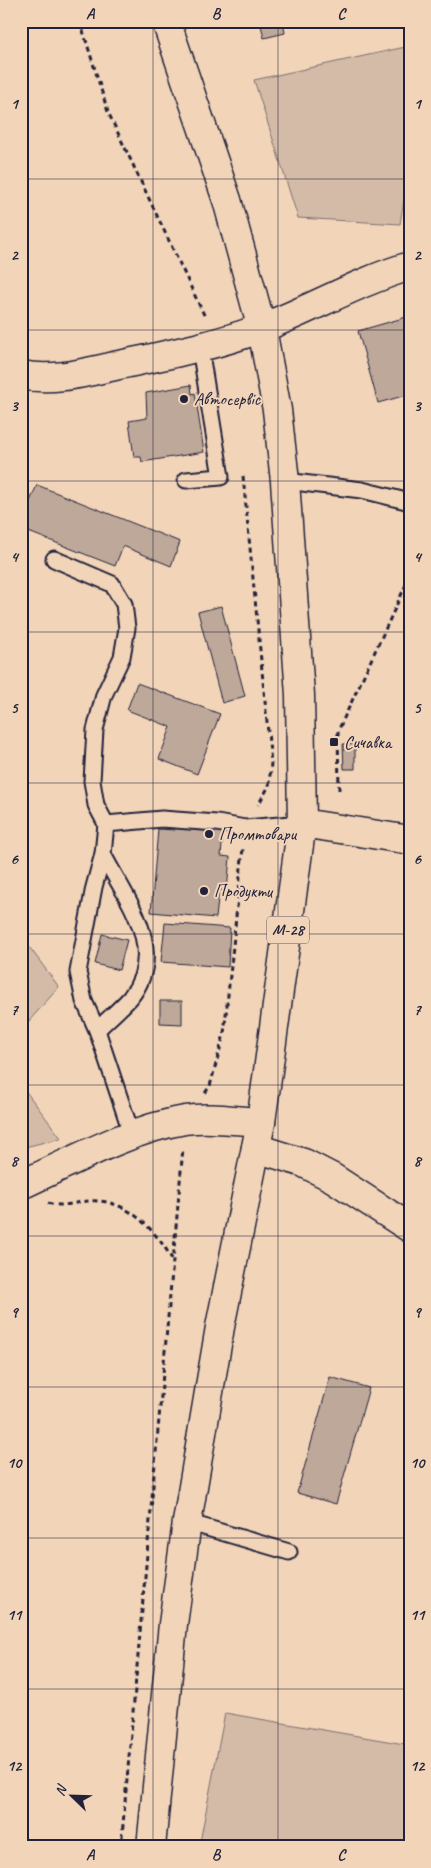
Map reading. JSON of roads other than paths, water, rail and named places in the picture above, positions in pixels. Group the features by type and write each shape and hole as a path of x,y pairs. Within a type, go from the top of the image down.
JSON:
{"main road":[{"name":"М-28","path":"151,1847 173,1624 187,1522 220,1327 261,1122 302,823 300,695 285,481 277,410 262,328 227,200 166,21"},
{"path":"21,375 33,378 66,377 218,344 262,328 377,276 410,266"},
{"path":"302,823 410,840"},
{"path":"30,1192 132,1135 186,1120 261,1122"},
{"path":"256,1148 304,1163 333,1178 410,1228"}],"lane":[{"path":"186,480 221,478 200,348"},
{"path":"285,481 362,490 410,502"},
{"path":"54,559 112,584 124,604 127,628 122,657 104,695 95,730 92,781 96,805 106,824 103,854 94,887 78,972 84,1001 97,1030 132,1135"},
{"path":"106,824 162,819 217,823 245,828 302,823"},
{"path":"97,1030 130,997 144,971 146,951 141,927 103,854"},
{"path":"187,1522 289,1552"}],"place":[{"name":"Автосервіс","path":"184,399"},
{"name":"Сичавка","path":"334,742"},
{"name":"Промтовари","path":"209,834"},
{"name":"Продукти","path":"204,891"}]}
